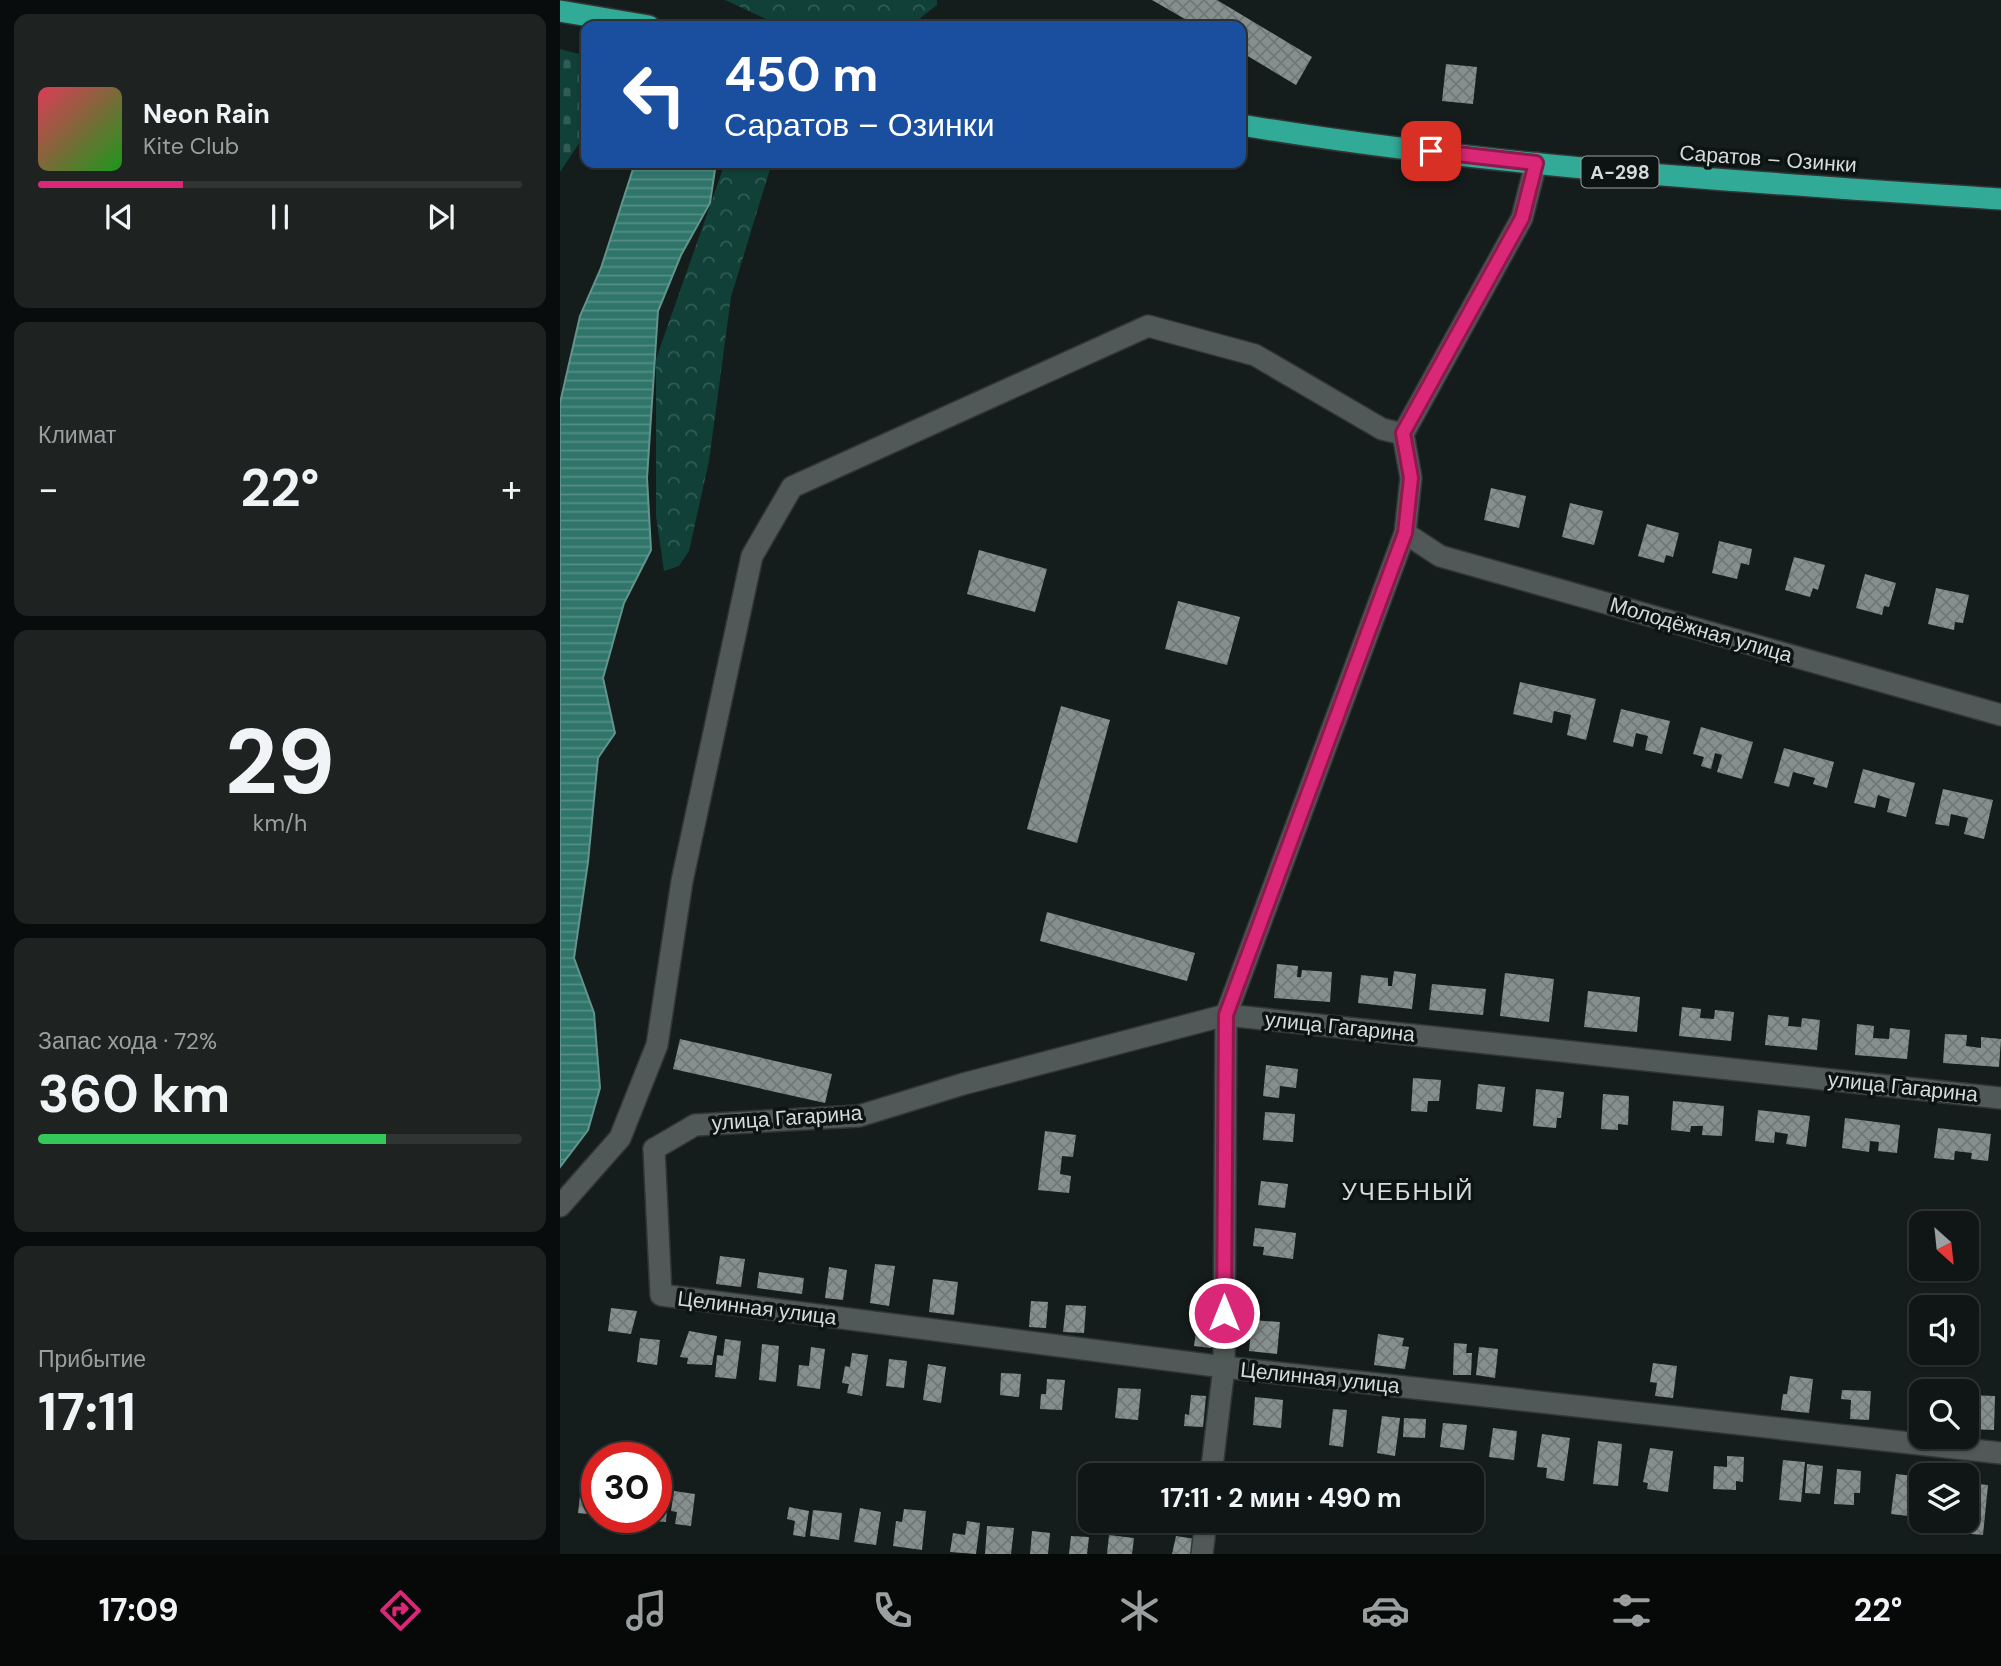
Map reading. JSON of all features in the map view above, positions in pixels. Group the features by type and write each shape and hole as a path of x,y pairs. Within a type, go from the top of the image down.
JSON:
{"highway":[{"path":"560,11 619,21"},
{"name":"Саратов – Озинки","path":"1246,126 1327,140 1653,175 2001,199"}],"street":[{"path":"1212,1463 1224,1367 1226,1015 1405,533 1411,478 1403,433 1522,218 1536,163"},
{"path":"560,1206 620,1138 657,1045 682,881 752,556 792,487 1148,326 1255,355 1382,429 1403,433"},
{"name":"Молодёжная улица","path":"1405,533 1440,556 2001,715"},
{"name":"улица Гагарина","path":"654,1149 695,1125 859,1116 962,1084 1226,1015 2001,1098"},
{"path":"620,1138 654,1149"},
{"name":"Целинная улица","path":"654,1149 661,1296 1224,1367 2001,1453"},
{"path":"1202,1554 1205,1533"}],"green space":[{"path":"725,0 937,0 937,5 916,21 770,21"},
{"path":"560,49 581,55 581,140 560,172"},
{"path":"723,168 770,168 731,297 709,461 689,551 679,566 664,571 656,516 656,359"}],"shaded area":[{"path":"633,168 715,168 710,203 681,255 658,311 647,478 651,550 624,603 603,678 615,733 598,758 588,862 574,958 594,1013 600,1088 588,1130 560,1167 560,403 580,316 601,268"}],"building":[{"path":"1152,0 1217,0 1312,57 1296,85 1246,55 1246,21 1188,21"},
{"path":"1446,64 1477,67 1473,104 1442,101"},
{"path":"1491,488 1526,496 1519,528 1484,520"},
{"path":"1570,503 1603,511 1594,545 1562,537"},
{"path":"1647,524 1679,533 1673,557 1666,555 1664,563 1638,556"},
{"path":"1719,541 1752,549 1749,565 1741,563 1737,579 1712,573"},
{"path":"979,550 1047,569 1035,612 967,594"},
{"path":"1794,557 1825,565 1818,590 1813,588 1810,597 1785,590"},
{"path":"1865,574 1896,583 1889,607 1884,606 1882,615 1856,608"},
{"path":"1936,588 1969,595 1963,623 1955,622 1954,630 1928,624"},
{"path":"1178,601 1240,617 1227,665 1165,649"},
{"path":"1520,682 1596,699 1586,740 1567,735 1571,715 1554,711 1552,723 1513,714"},
{"path":"1061,706 1110,720 1077,843 1027,829"},
{"path":"1621,709 1670,721 1662,754 1645,750 1648,736 1636,733 1633,747 1613,742"},
{"path":"1701,727 1753,742 1742,779 1717,772 1722,755 1715,753 1711,769 1701,766 1704,757 1693,754"},
{"path":"1784,748 1834,762 1827,788 1813,784 1815,778 1793,772 1789,787 1774,783"},
{"path":"1863,769 1915,783 1906,817 1887,812 1890,799 1878,795 1875,808 1854,803"},
{"path":"1943,789 1993,800 1984,839 1964,834 1968,818 1951,814 1949,826 1935,824"},
{"path":"1047,912 1195,953 1187,981 1040,941"},
{"path":"1277,964 1298,966 1297,977 1301,977 1302,970 1332,972 1330,1002 1274,998"},
{"path":"1394,971 1416,974 1412,1009 1358,1003 1361,975 1388,978 1388,986 1392,986"},
{"path":"1505,973 1554,979 1549,1022 1500,1016"},
{"path":"1432,984 1486,989 1483,1015 1429,1010"},
{"path":"1588,991 1640,997 1637,1032 1584,1027"},
{"path":"1682,1007 1701,1009 1700,1018 1714,1019 1715,1010 1734,1012 1731,1041 1679,1036"},
{"path":"1768,1015 1789,1017 1788,1026 1801,1027 1802,1018 1820,1020 1817,1050 1765,1045"},
{"path":"1857,1024 1874,1026 1873,1038 1889,1039 1890,1028 1910,1030 1907,1059 1855,1055"},
{"path":"1945,1034 1967,1035 1966,1046 1981,1048 1981,1037 2001,1039 1999,1067 1943,1063"},
{"path":"680,1039 832,1074 825,1103 673,1069"},
{"path":"1266,1065 1298,1069 1296,1088 1280,1086 1279,1098 1263,1096"},
{"path":"1413,1078 1441,1080 1439,1101 1428,1101 1427,1112 1411,1111"},
{"path":"1478,1084 1505,1087 1502,1112 1476,1109"},
{"path":"1536,1089 1564,1092 1561,1118 1557,1118 1556,1128 1533,1126"},
{"path":"1603,1094 1629,1096 1628,1125 1618,1124 1618,1130 1601,1129"},
{"path":"1673,1101 1724,1106 1722,1136 1702,1135 1703,1126 1691,1126 1690,1132 1671,1130"},
{"path":"1758,1110 1810,1116 1806,1147 1786,1144 1788,1134 1775,1132 1774,1143 1755,1141"},
{"path":"1265,1112 1295,1114 1293,1142 1263,1140"},
{"path":"1845,1118 1900,1125 1897,1153 1878,1151 1879,1142 1870,1141 1869,1152 1842,1148"},
{"path":"1938,1128 1991,1134 1988,1161 1971,1159 1972,1153 1955,1151 1954,1160 1934,1158"},
{"path":"1045,1131 1076,1135 1073,1157 1062,1156 1060,1174 1071,1176 1069,1193 1038,1190"},
{"path":"1261,1181 1288,1184 1285,1208 1258,1205"},
{"path":"1255,1228 1296,1233 1293,1259 1263,1255 1264,1247 1253,1246"},
{"path":"720,1256 745,1259 741,1287 716,1284"},
{"path":"875,1264 895,1266 889,1306 870,1303"},
{"path":"829,1267 847,1270 843,1300 825,1298"},
{"path":"759,1272 804,1278 802,1294 757,1288"},
{"path":"933,1279 958,1282 954,1315 929,1312"},
{"path":"1031,1301 1048,1302 1046,1328 1029,1327"},
{"path":"1066,1305 1086,1306 1084,1333 1063,1332"},
{"path":"611,1308 637,1311 631,1334 608,1331"},
{"path":"1198,1316 1215,1317 1211,1348 1194,1346"},
{"path":"1252,1320 1280,1322 1277,1354 1249,1351"},
{"path":"689,1331 717,1336 712,1365 687,1364 688,1358 680,1357"},
{"path":"1378,1334 1404,1338 1402,1346 1409,1347 1405,1369 1374,1365"},
{"path":"640,1338 660,1340 657,1365 637,1362"},
{"path":"725,1339 741,1341 736,1379 715,1377 717,1355 723,1356"},
{"path":"1454,1343 1467,1344 1466,1353 1472,1353 1471,1375 1453,1375"},
{"path":"762,1344 779,1346 776,1382 759,1380"},
{"path":"811,1347 825,1349 820,1389 797,1386 799,1365 809,1366"},
{"path":"1479,1347 1498,1349 1495,1378 1476,1375"},
{"path":"852,1353 868,1355 862,1396 847,1393 849,1384 842,1383 845,1366 850,1367"},
{"path":"889,1359 907,1361 904,1388 886,1386"},
{"path":"1653,1363 1677,1366 1673,1398 1655,1396 1657,1383 1650,1382"},
{"path":"928,1364 946,1367 941,1403 923,1400"},
{"path":"1001,1373 1021,1374 1019,1397 1000,1395"},
{"path":"1790,1376 1813,1379 1809,1413 1781,1410 1783,1394 1787,1394"},
{"path":"1047,1379 1065,1380 1062,1410 1040,1409 1041,1394 1046,1394"},
{"path":"1118,1388 1141,1389 1138,1420 1115,1418"},
{"path":"1842,1390 1871,1391 1869,1420 1850,1419 1851,1400 1841,1399"},
{"path":"1191,1395 1206,1396 1203,1427 1184,1426 1185,1414 1189,1415"},
{"path":"1979,1395 1995,1396 1994,1430 1979,1429"},
{"path":"1255,1397 1283,1400 1281,1428 1253,1425"},
{"path":"1333,1409 1347,1410 1343,1447 1329,1445"},
{"path":"1382,1416 1400,1418 1395,1456 1377,1453"},
{"path":"1404,1418 1426,1419 1425,1438 1403,1437"},
{"path":"1443,1423 1467,1425 1464,1450 1440,1447"},
{"path":"1493,1428 1517,1431 1514,1460 1489,1457"},
{"path":"1542,1434 1570,1438 1564,1481 1546,1478 1547,1468 1537,1467"},
{"path":"1598,1441 1622,1444 1618,1486 1593,1484"},
{"path":"1650,1448 1673,1451 1668,1492 1647,1489 1648,1483 1643,1482"},
{"path":"1727,1456 1744,1457 1743,1482 1736,1481 1736,1490 1713,1489 1714,1466 1727,1467"},
{"path":"1783,1460 1805,1462 1801,1502 1779,1500"},
{"path":"1807,1464 1823,1466 1820,1494 1805,1493"},
{"path":"1837,1469 1861,1471 1860,1493 1854,1493 1854,1505 1834,1504"},
{"path":"1896,1474 1909,1476 1909,1516 1891,1514"},
{"path":"1979,1484 1988,1485 1983,1535 1959,1533 1979,1533"},
{"path":"674,1491 695,1494 691,1526 675,1524 677,1512 672,1511"},
{"path":"580,1496 581,1496 581,1513 578,1513"},
{"path":"789,1507 809,1511 805,1537 793,1535 795,1521 787,1519"},
{"path":"860,1508 881,1512 876,1545 854,1542"},
{"path":"904,1509 926,1511 922,1550 893,1546 896,1521 902,1522"},
{"path":"813,1510 842,1513 839,1540 810,1536"},
{"path":"967,1521 980,1523 976,1554 950,1552 953,1533 965,1535"},
{"path":"987,1526 1014,1528 1011,1554 985,1554"},
{"path":"1032,1531 1050,1533 1048,1554 1030,1554"},
{"path":"1109,1535 1134,1538 1132,1554 1107,1554"},
{"path":"1071,1536 1089,1537 1087,1554 1069,1554"},
{"path":"1176,1536 1196,1539 1193,1554 1172,1554"}],"district":[{"name":"УЧЕБНЫЙ","path":"1408,1191"}],"route":[{"path":"1224,1313 1226,1015 1405,533 1411,478 1403,433 1522,218 1536,163 1431,151"}]}
